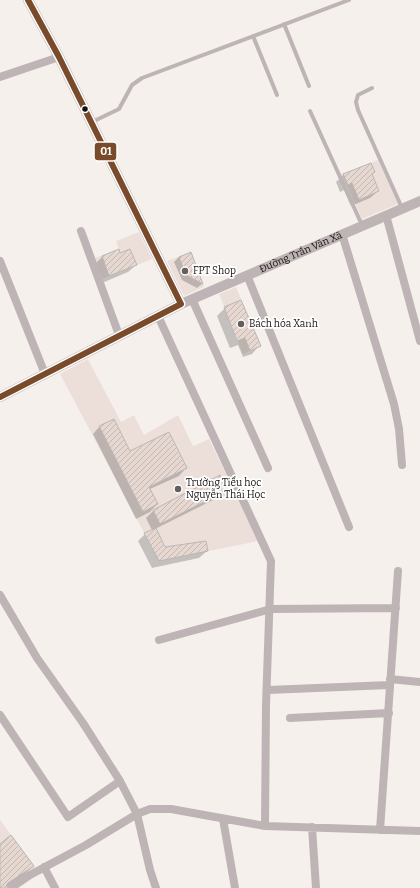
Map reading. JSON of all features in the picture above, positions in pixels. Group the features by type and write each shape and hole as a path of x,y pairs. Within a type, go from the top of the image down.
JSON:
{"street":[{"path":"28,0 59,57 90,123 181,304"},
{"path":"0,77 59,57"},
{"name":"Đường Trần Văn Xã","path":"0,397 181,304 420,201"},
{"path":"386,215 420,341"},
{"path":"81,231 119,335"},
{"path":"342,234 396,411 402,465"},
{"path":"0,261 45,374"},
{"path":"247,275 349,527"},
{"path":"192,299 268,468"},
{"path":"158,316 248,512 266,546 271,561 265,826"},
{"path":"380,830 398,571"},
{"path":"0,596 37,658 83,723 120,781 137,814 150,870 156,888"},
{"path":"159,640 271,609 396,608"},
{"path":"268,690 390,682 420,682"},
{"path":"290,718 389,713"},
{"path":"0,715 68,817 120,781"},
{"path":"11,888 137,814 150,809 171,810 265,826 420,832"},
{"path":"223,819 235,888"},
{"path":"312,827 316,888"},
{"path":"44,868 55,888"}],"lane":[{"path":"90,123 119,109 132,85 142,78 349,0"},
{"path":"284,24 308,86"},
{"path":"253,36 277,95"},
{"path":"372,88 358,96 356,102 358,110 402,209"},
{"path":"310,110 362,226"}],"shaded area":[{"path":"378,160 398,204 362,219 342,174"},
{"path":"139,232 152,259 102,279 95,258 119,249 116,241"},
{"name":"FPT Shop","path":"191,252 204,287 184,296 167,261"},
{"name":"Bách hóa Xanh","path":"236,287 261,346 243,354 219,294"},
{"name":"Trường Tiểu học Nguyễn Thái Học","path":"88,359 121,422 134,415 144,435 178,415 193,446 209,439 259,541 159,561 60,374"},
{"path":"0,820 36,868 5,888 0,888"}],"building":[{"path":"371,163 375,172 372,174 379,191 359,200 352,183 348,185 343,174"},
{"path":"119,249 120,253 130,249 137,265 109,276 102,256"},
{"path":"191,252 203,284 186,275 179,257"},
{"name":"Bách hóa Xanh","path":"241,300 261,346 250,351 245,338 237,341 224,307"},
{"path":"114,419 130,451 169,432 187,468 149,487 158,504 143,512 99,426"},
{"path":"220,475 228,490 160,524 153,510"},
{"path":"156,528 165,547 206,541 208,551 159,561 144,533"},
{"path":"11,835 34,866 8,883 5,888 0,888 0,844"}],"transit line":[{"name":"01","path":"28,0 59,57 181,304"},
{"name":"01","path":"0,397 181,304"}],"place":[{"name":"FPT Shop","path":"185,271"},
{"name":"Bách hóa Xanh","path":"241,324"},
{"name":"Trường Tiểu học Nguyễn Thái Học","path":"178,489"}]}
